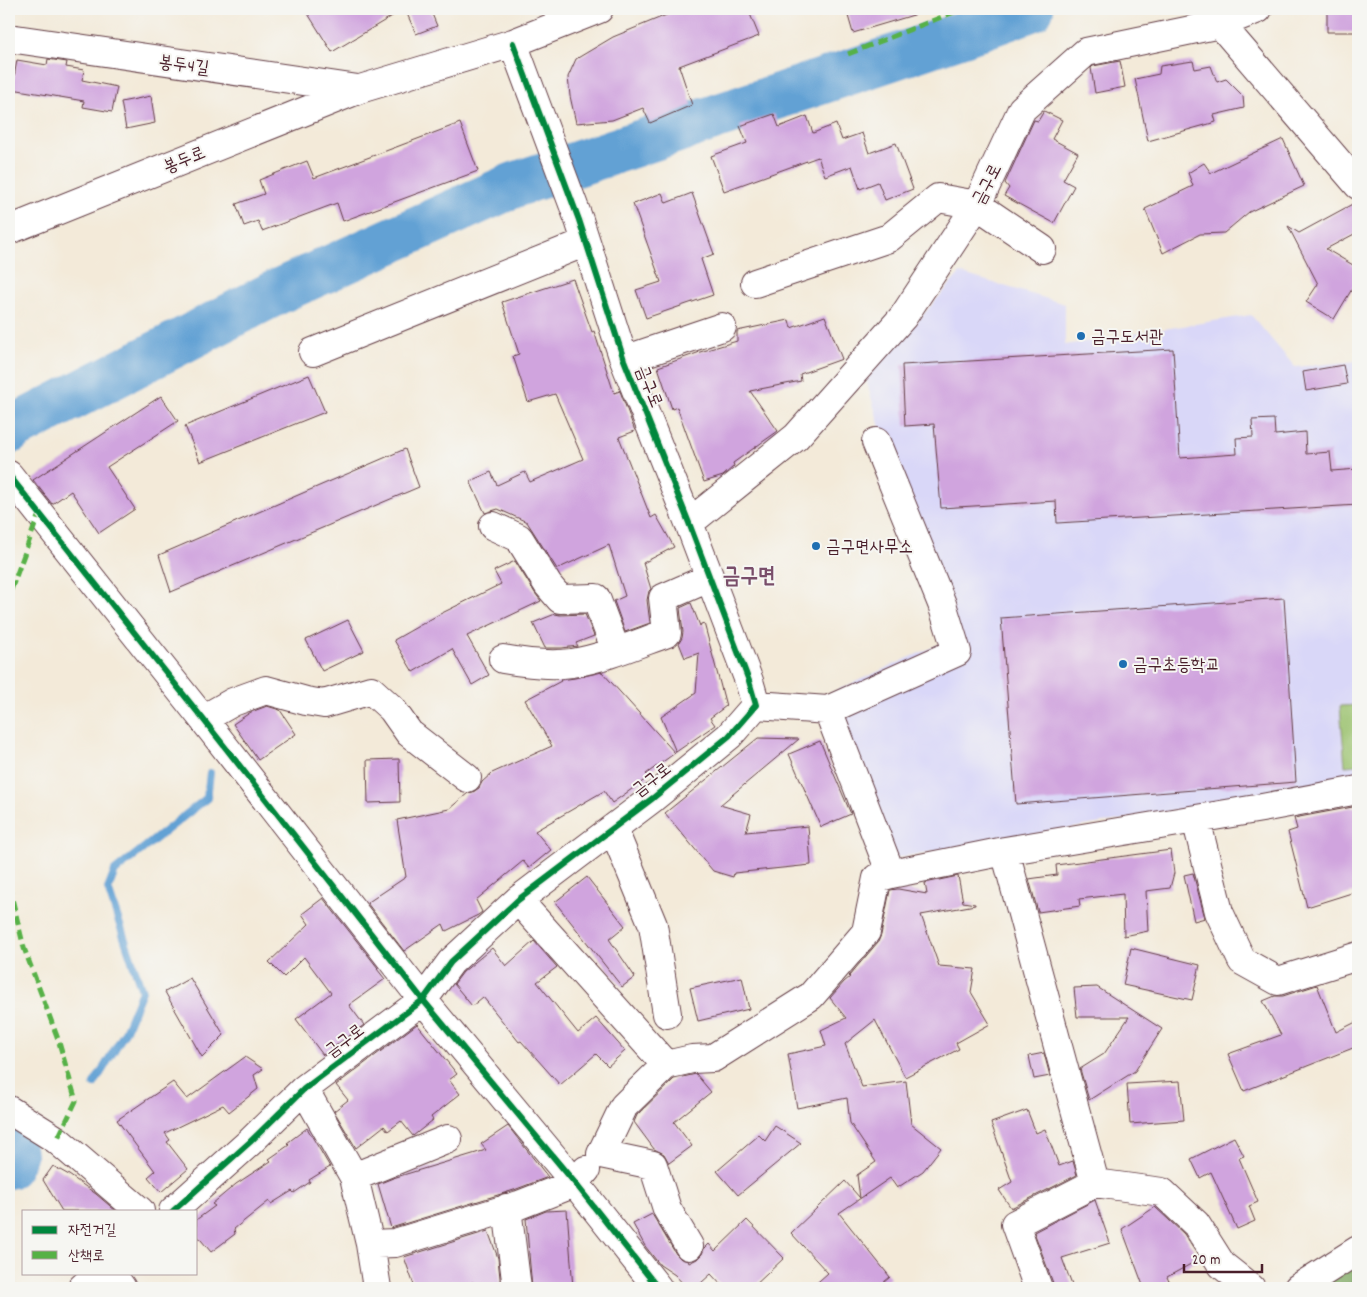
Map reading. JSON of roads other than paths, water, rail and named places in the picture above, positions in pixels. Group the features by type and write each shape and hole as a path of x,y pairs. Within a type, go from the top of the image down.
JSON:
{"street":[{"name":"봉두로","path":"9,230 360,89 513,43 599,9"},
{"name":"금구로","path":"688,523 796,437 903,317 977,205 1022,109 1086,52 1214,15 1258,9"},
{"path":"1214,15 1358,186"},
{"name":"봉두4길","path":"9,38 360,89"},
{"name":"금구로","path":"174,1210 250,1142 304,1089 423,1000 451,962 518,900 729,736 756,705 749,681 710,578 624,360 583,231 513,43"},
{"path":"755,283 889,238 938,198 977,205 1042,250"},
{"path":"313,352 583,231"},
{"path":"624,360 722,327"},
{"path":"756,705 828,710 957,652 942,604 876,442"},
{"path":"12,479 423,1000 575,1183 658,1288"},
{"path":"493,526 520,538 548,585 560,599 596,598 616,651"},
{"path":"503,659 530,664 571,663 616,651 667,633 663,598 710,578"},
{"path":"203,719 233,702 266,690 324,704 371,690 392,708 409,733 467,778"},
{"path":"828,710 891,874"},
{"path":"370,1244 395,1242 519,1205 575,1183 601,1154 624,1106 666,1065 692,1059 713,1058 811,996 866,932 878,878 1005,851 1358,790"},
{"path":"1196,819 1219,912 1242,961 1278,981 1358,956"},
{"path":"613,828 652,924 667,1014"},
{"path":"1005,851 1095,1183"},
{"path":"518,900 666,1065"},
{"path":"304,1089 354,1177 370,1244 377,1288"},
{"path":"9,1110 57,1140 139,1210"},
{"path":"354,1177 448,1139"},
{"path":"601,1154 652,1165 667,1209 689,1246"},
{"path":"1038,1288 1015,1224 1095,1183 1162,1192 1196,1224 1222,1265 1251,1288"},
{"path":"507,1208 517,1288"},
{"path":"1298,1288 1358,1250"},
{"path":"82,1288 97,1274"},
{"path":"112,1274 122,1288"}],"waterway":[{"path":"9,432 11,429 279,291 514,185 966,33 1031,9"},
{"path":"94,1084 125,1032 142,991 108,889 115,871 207,798 210,773"},
{"path":"9,1124 14,1155 9,1166"}],"place":[{"name":"금구도서관","path":"1081,336"},
{"name":"금구면사무소","path":"816,546"},
{"name":"금구초등학교","path":"1123,664"}],"district":[{"name":"금구면","path":"749,574"}]}
